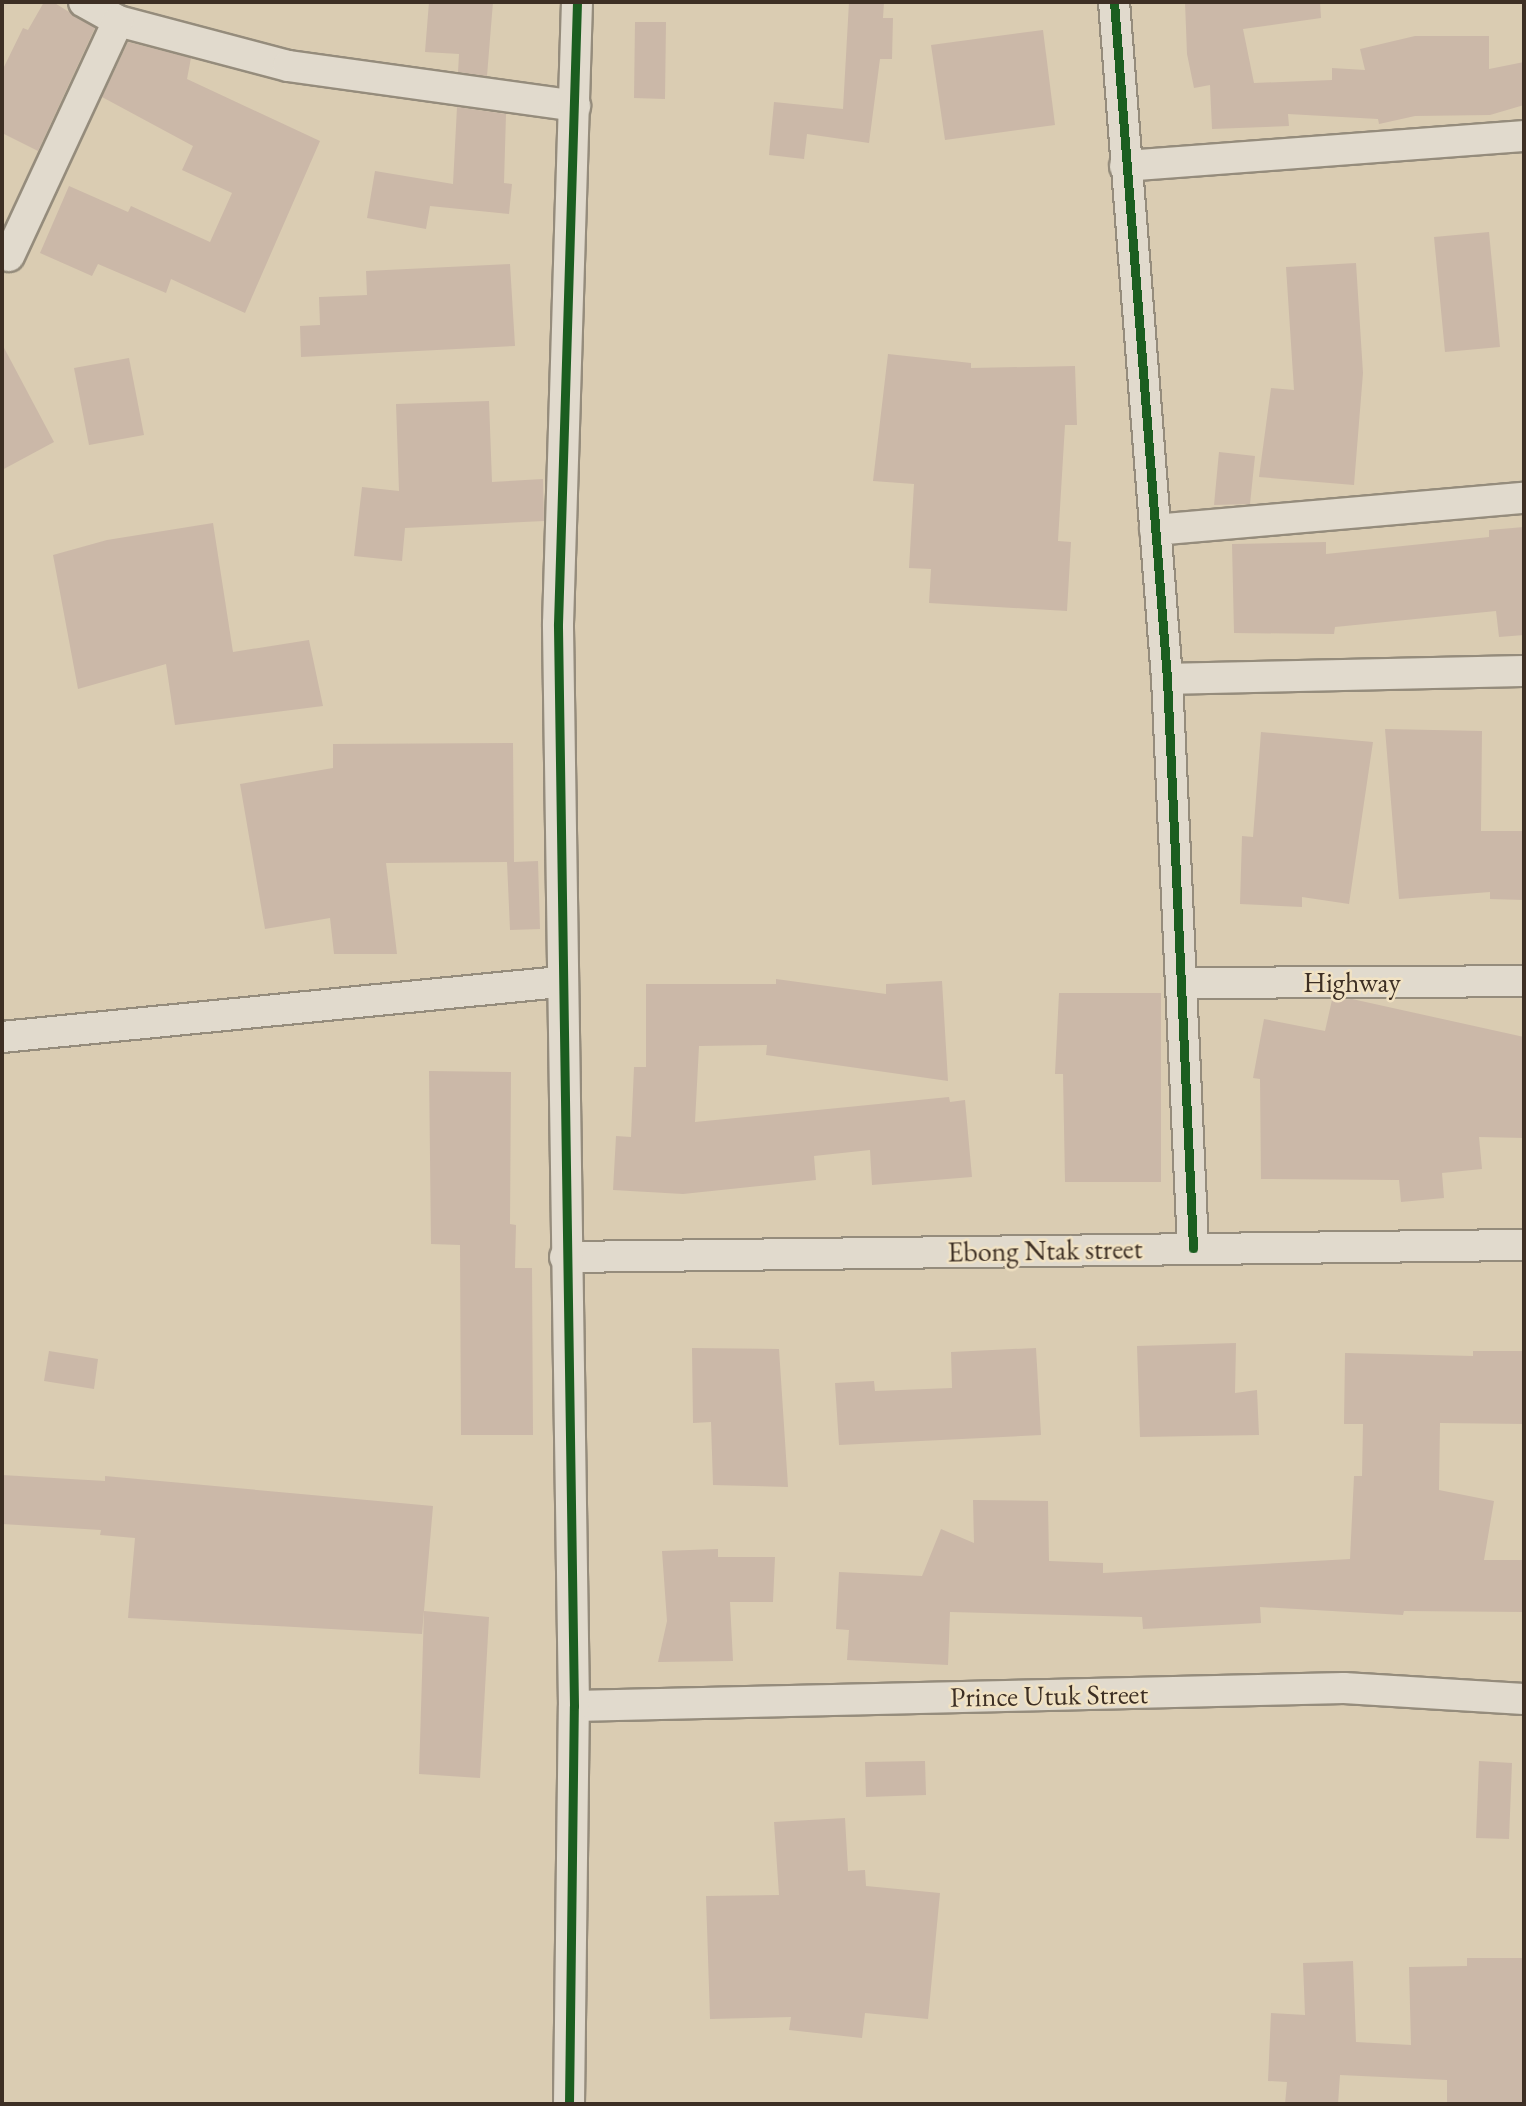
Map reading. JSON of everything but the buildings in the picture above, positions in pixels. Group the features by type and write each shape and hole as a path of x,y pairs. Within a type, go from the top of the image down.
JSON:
{"street":[{"path":"84,2 118,21 288,66 575,106"},
{"path":"569,2104 574,1706 560,982 558,624 577,2"},
{"path":"1114,2 1167,680 1193,1248"},
{"path":"9,256 118,21"},
{"path":"1125,166 1524,136"},
{"path":"1155,530 1524,498"},
{"path":"1167,680 1524,671"},
{"name":"Highway","path":"1181,983 1524,981"},
{"path":"2,1037 560,982"},
{"name":"Ebong Ntak street","path":"565,1256 1524,1245"},
{"name":"Prince Utuk Street","path":"574,1706 1344,1688 1524,1699"}],"cycle path":[{"path":"569,2104 574,1706 558,624 577,2"},
{"path":"1114,2 1167,679 1193,1248"}]}
